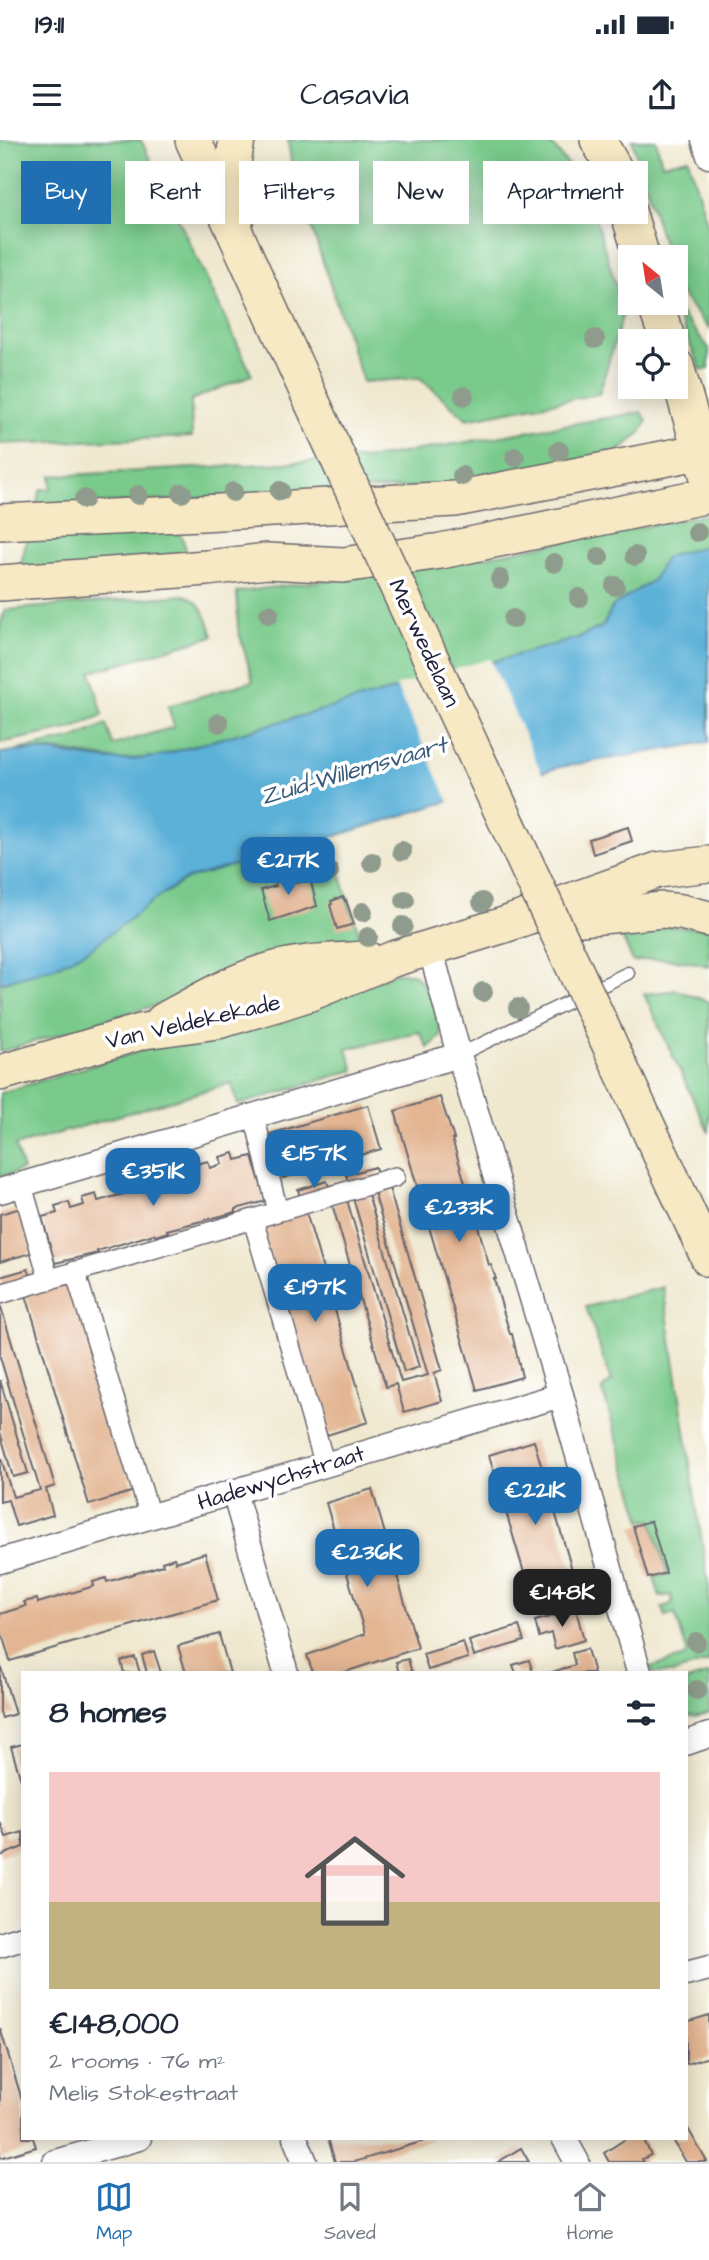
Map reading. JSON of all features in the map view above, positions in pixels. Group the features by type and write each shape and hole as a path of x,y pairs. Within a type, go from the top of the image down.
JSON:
{"main road":[{"name":"Merwedelaan","path":"193,140 703,1246"},
{"path":"237,140 233,163 237,235"},
{"path":"598,140 620,182 638,245"},
{"path":"0,522 455,499 706,461 686,399"},
{"path":"0,583 267,561 343,565 441,551 709,495"},
{"path":"430,947 504,925 658,870 709,864"},
{"path":"504,925 663,910 709,919"},
{"name":"Van Veldekekade","path":"0,1073 144,1031 211,994 266,971 300,964 393,958 430,947"}],"street":[{"path":"704,140 709,156"},
{"path":"430,947 639,1671"},
{"path":"49,1280 11,1188 459,1055"},
{"path":"254,1116 278,1212"},
{"path":"0,1294 395,1177"},
{"path":"253,1220 325,1465"},
{"path":"75,1272 150,1516"},
{"name":"Hadewychstraat","path":"0,1560 561,1395"},
{"path":"234,1492 285,1671"},
{"path":"688,1741 709,1735"},
{"path":"0,1945 21,1939"},
{"path":"688,1973 709,1968"},
{"path":"55,2162 132,2140"},
{"path":"296,2140 306,2162"},
{"path":"565,2140 578,2162"}],"lane":[{"path":"459,1055 628,973"}],"green space":[{"path":"0,140 141,140 151,161 125,161 125,224 181,224 252,375 191,400 192,437 0,444"},
{"path":"288,140 548,140 565,161 483,161 483,224 597,224 618,292 618,315 623,315 599,394 467,419 420,378 363,382 310,224 359,224 359,161 291,161"},
{"path":"632,140 656,140 662,164 688,158 709,230 709,329 688,303 688,245 663,245 648,193 648,161 638,161"},
{"path":"682,315 709,348 709,369 701,370 688,339 688,329 684,329 678,316"},
{"path":"641,412 647,421 641,432 611,458 463,485 35,507 41,489 51,489 51,476 373,458"},
{"path":"709,514 709,545 666,557 653,580 613,606 603,626 578,638 155,757 118,760 54,750 13,751 75,738 106,724 113,745 174,727 168,706 253,681 238,629 237,592 446,564"},
{"path":"171,528 182,537 186,550 180,558 18,574 30,529"},
{"path":"185,595 201,607 213,636 91,672 103,715 73,728 0,743 0,626 5,610"},
{"path":"329,838 362,943 0,1052 0,983 54,967 186,879"},
{"path":"616,923 709,929 709,966 652,959 633,962"},
{"path":"394,973 412,973 425,986 434,1001 439,1018 440,1037 428,1048 419,1032 347,1049 354,1070 238,1105 231,1083 15,1146 23,1170 0,1177 0,1093"},
{"path":"677,990 709,1002 709,1133 644,994"},
{"path":"663,1287 709,1588 709,1662 680,1671 651,1671 650,1667 685,1657 687,1651 675,1614 665,1617 662,1607 673,1603 671,1595 660,1597 654,1578 667,1574 652,1520 642,1521 602,1389 611,1381 586,1307"},
{"path":"709,1674 709,1713 688,1715 688,1680"}],"water":[{"name":"Zuid-Willemsvaart","path":"709,545 709,742 560,767 186,879 89,950 54,967 0,983 0,753 30,750 121,760 155,757 578,638 603,626 613,606 653,580 666,557"}],"pier":[{"path":"490,659 543,776 450,804 396,686"}],"building":[{"path":"628,827 632,841 593,854 589,839"},
{"path":"295,873 297,883 310,879 317,906 270,921 261,890 276,886 274,880"},
{"path":"343,897 354,924 337,929 330,905 331,901"},
{"path":"440,1097 469,1196 471,1195 475,1208 473,1209 489,1265 496,1279 522,1377 477,1390 395,1111"},
{"path":"368,1105 381,1149 283,1178 270,1134"},
{"path":"234,1153 236,1160 252,1156 266,1201 97,1251 98,1253 55,1263 42,1217 57,1213 55,1206 69,1202 71,1209 84,1205 82,1198 96,1194 98,1201 127,1193 125,1186 138,1182 140,1188 153,1185 151,1178 165,1174 167,1181 196,1172 194,1165 208,1161 210,1168 222,1164 220,1157"},
{"path":"375,1167 378,1177 349,1185 346,1175"},
{"path":"327,1181 330,1191 301,1200 298,1190"},
{"path":"389,1188 442,1370 434,1373 442,1401 404,1412 396,1384 386,1387 332,1204 347,1200 401,1382 428,1375 374,1192"},
{"path":"368,1194 419,1367 404,1372 353,1198"},
{"path":"21,1208 34,1252 0,1262 0,1214"},
{"path":"306,1212 368,1422 324,1436 261,1226"},
{"path":"28,1269 32,1279 2,1288 0,1277"},
{"path":"72,1282 134,1491 89,1505 26,1295"},
{"path":"0,1304 55,1486 46,1489 53,1515 16,1526 8,1500 0,1502 0,1455 13,1497 40,1490 0,1357"},
{"path":"0,1380 28,1473 13,1477 0,1432"},
{"path":"534,1441 581,1600 536,1613 489,1455"},
{"path":"372,1489 418,1648 348,1671 312,1671 307,1655 365,1634 326,1503"},
{"path":"651,1521 666,1573 648,1578 633,1526"},
{"path":"205,1553 218,1600 10,1661 0,1627 0,1614 26,1606 24,1602 37,1599 38,1603 94,1586 93,1582 106,1578 107,1582 163,1565 162,1562 174,1558 176,1562"},
{"path":"576,1610 584,1640 555,1649 551,1633 539,1637 535,1621"},
{"path":"519,1626 524,1641 474,1656 469,1641"},
{"path":"219,1634 229,1671 185,1671 178,1646"},
{"path":"463,1642 468,1658 428,1670 423,1654"},
{"path":"587,1649 593,1671 556,1671 575,1665 572,1653"},
{"path":"154,1651 160,1671 146,1671 142,1655"},
{"path":"135,1657 139,1671 124,1671 121,1661"},
{"path":"408,1659 411,1671 398,1671 396,1662"},
{"path":"529,1660 532,1671 515,1671 513,1665"},
{"path":"0,1664 15,1714 2,1718 0,1712"},
{"path":"21,1744 21,1780 11,1747"},
{"path":"0,1821 6,1837 21,1833 21,1848 0,1856"},
{"path":"709,2015 709,2057 688,2063 688,2021"},
{"path":"0,2028 21,2096 21,2140 34,2140 36,2147 0,2158"},
{"path":"688,2129 707,2162 686,2162 673,2140 688,2140"},
{"path":"329,2140 428,2140 354,2162 335,2162"},
{"path":"624,2140 644,2140 651,2155 642,2159 644,2162 609,2162 604,2153"},
{"path":"521,2148 529,2162 498,2162"}]}
